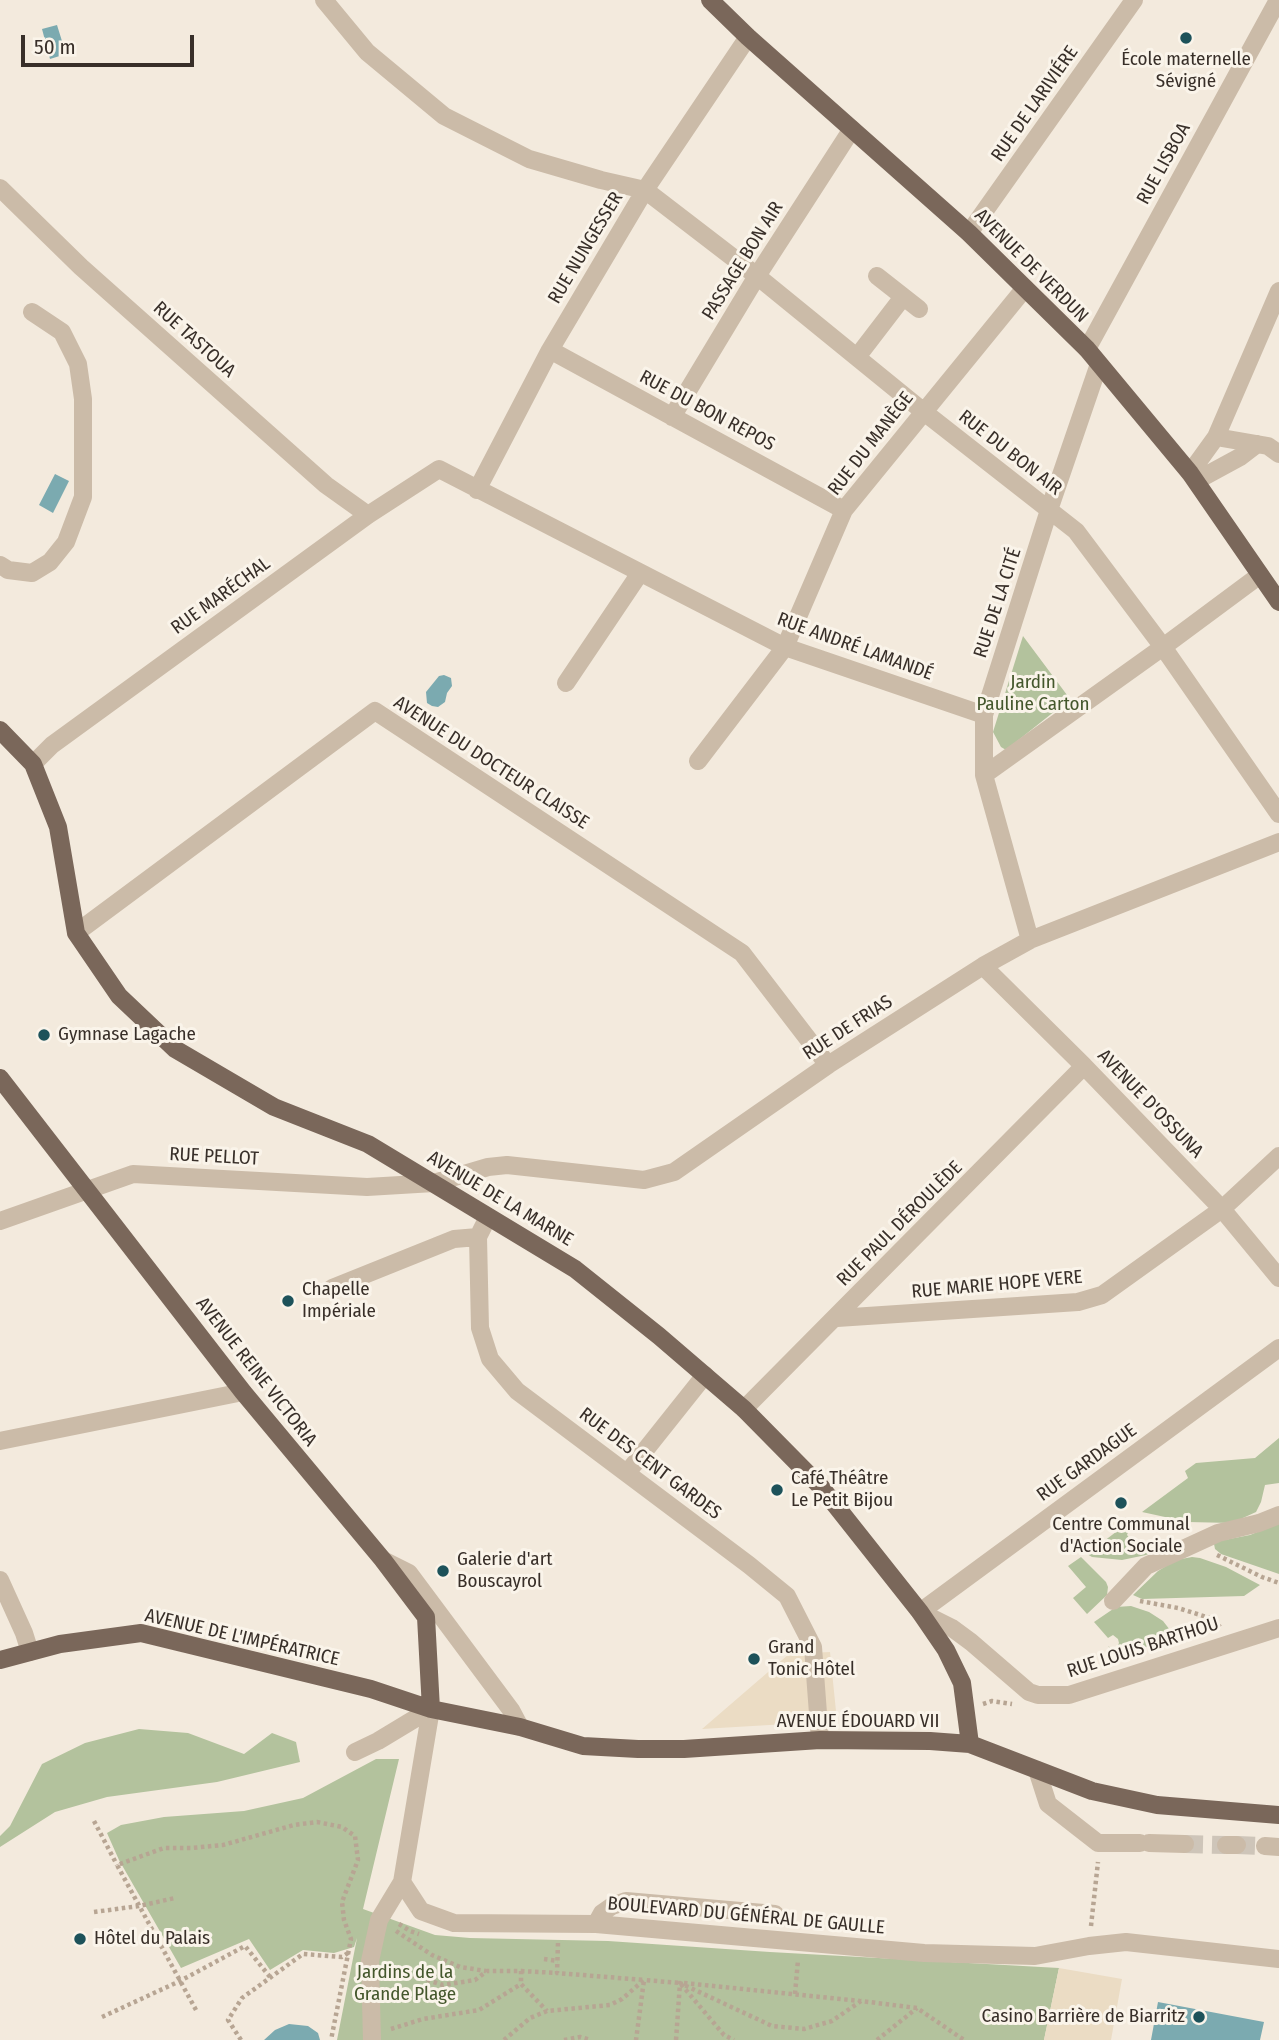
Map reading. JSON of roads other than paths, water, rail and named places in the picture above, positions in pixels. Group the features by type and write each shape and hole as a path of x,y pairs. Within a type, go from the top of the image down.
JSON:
{"main road":[{"name":"AVENUE DE VERDUN","path":"710,0 969,233 1087,349 1190,472 1279,602"},
{"name":"AVENUE DE LA MARNE","path":"0,730 33,764 58,827 76,933 119,996 175,1049 274,1107 368,1144 575,1269 744,1409 821,1487 920,1612 946,1650 962,1683 970,1744"},
{"name":"AVENUE REINE VICTORIA","path":"0,1078 243,1392 383,1560 426,1617 431,1709"},
{"name":"AVENUE DE L'IMPÉRATRICE","path":"0,1660 60,1644 141,1633 371,1689 431,1709"},
{"name":"AVENUE ÉDOUARD VII","path":"431,1709 520,1727 583,1746 684,1749 820,1740 970,1744 1092,1791 1157,1805 1279,1815"}],"street":[{"path":"324,0 367,52 444,116 529,159 645,190"},
{"name":"RUE DE LARIVIÉRE","path":"969,233 1134,0"},
{"name":"RUE LISBOA","path":"1087,349 1279,0"},
{"name":"RUE NUNGESSER","path":"477,490 550,350 645,190 748,37"},
{"name":"PASSAGE BON AIR","path":"672,417 757,276 852,129"},
{"name":"RUE TASTOUA","path":"0,188 81,267 326,485 368,515"},
{"name":"RUE DU BON AIR","path":"645,190 1076,531 1163,647 1279,814"},
{"path":"877,276 919,309"},
{"name":"RUE DU MANÈGE","path":"698,761 785,648 845,510 1025,288"},
{"path":"1257,444 1241,457 1205,476 1190,472 1216,437 1279,292"},
{"path":"857,357 903,297"},
{"path":"0,565 8,570 32,573 50,562 66,542 83,497 83,399 78,365 62,332 32,312"},
{"name":"RUE DU BON REPOS","path":"550,350 845,510"},
{"name":"RUE DE LA CITÉ","path":"1030,940 984,775 984,715 1099,364"},
{"path":"1216,437 1268,446 1279,454"},
{"name":"RUE MARÉCHAL","path":"33,764 52,746 368,515 439,469"},
{"name":"RUE ANDRÉ LAMANDÉ","path":"439,469 785,648 984,715"},
{"path":"566,683 640,573"},
{"path":"984,775 1259,575"},
{"name":"AVENUE DU DOCTEUR CLAISSE","path":"76,933 375,711 742,953 828,1065"},
{"name":"RUE DE FRIAS","path":"434,1183 488,1167 507,1165 643,1180 674,1172 828,1065 983,966 1030,940 1279,842"},
{"name":"AVENUE D'OSSUNA","path":"983,966 1222,1209 1279,1278"},
{"name":"RUE PAUL DÉROULÈDE","path":"744,1409 1084,1066"},
{"name":"RUE MARIE HOPE VERE","path":"836,1318 1078,1302 1102,1296 1222,1209 1279,1156"},
{"name":"RUE PELLOT","path":"0,1221 133,1174 367,1187 434,1183"},
{"name":"RUE DES CENT GARDES","path":"488,1217 478,1237 480,1328 490,1359 517,1391 787,1596 813,1647 820,1740"},
{"path":"332,1288 454,1239 478,1237"},
{"name":"RUE GARDAGUE","path":"920,1612 1279,1348"},
{"path":"627,1473 705,1375"},
{"path":"0,1441 243,1392"},
{"path":"1114,1601 1146,1566 1218,1533 1279,1515"},
{"path":"383,1560 409,1573 511,1710 520,1727"},
{"path":"0,1580 30,1652"},
{"name":"RUE LOUIS BARTHOU","path":"920,1612 952,1628 1029,1692 1038,1695 1069,1695 1279,1628"},
{"path":"355,1752 431,1709"},
{"path":"372,2038 370,1961 379,1920 401,1882 431,1709"},
{"path":"1037,1770 1048,1804 1098,1843 1185,1844"},
{"name":"BOULEVARD DU GÉNÉRAL DE GAULLE","path":"401,1882 421,1911 454,1923 596,1924 924,1953 1035,1956 1126,1942 1279,1959"},
{"path":"596,1924 602,1913 626,1901 775,1914"}],"water":[{"path":"57,25 66,54 50,59 42,29"},
{"path":"55,474 69,481 53,513 39,505"},
{"path":"439,676 451,678 452,686 445,702 438,707 432,706 427,703 426,692"},
{"path":"1158,2002 1264,2022 1260,2040 1151,2040"},
{"path":"289,2024 308,2026 318,2033 320,2040 264,2040 275,2030"}],"tunnel":[{"path":"1185,1844 1226,1845"},
{"path":"1237,1845 1265,1846"}],"place":[{"name":"École maternelle Sévigné","path":"1186,38"},
{"name":"Gymnase Lagache","path":"44,1035"},
{"name":"Chapelle Impériale","path":"288,1301"},
{"name":"Café Théâtre Le Petit Bijou","path":"777,1490"},
{"name":"Centre Communal d'Action Sociale","path":"1121,1503"},
{"name":"Galerie d'art Bouscayrol","path":"443,1571"},
{"name":"Grand Tonic Hôtel","path":"754,1659"},
{"name":"Hôtel du Palais","path":"80,1939"},
{"name":"Casino Barrière de Biarritz","path":"1199,2017"}],"park label":[{"name":"Jardin Pauline Carton","path":"1033,694"},
{"name":"Jardins de la Grande Plage","path":"405,1984"}]}
